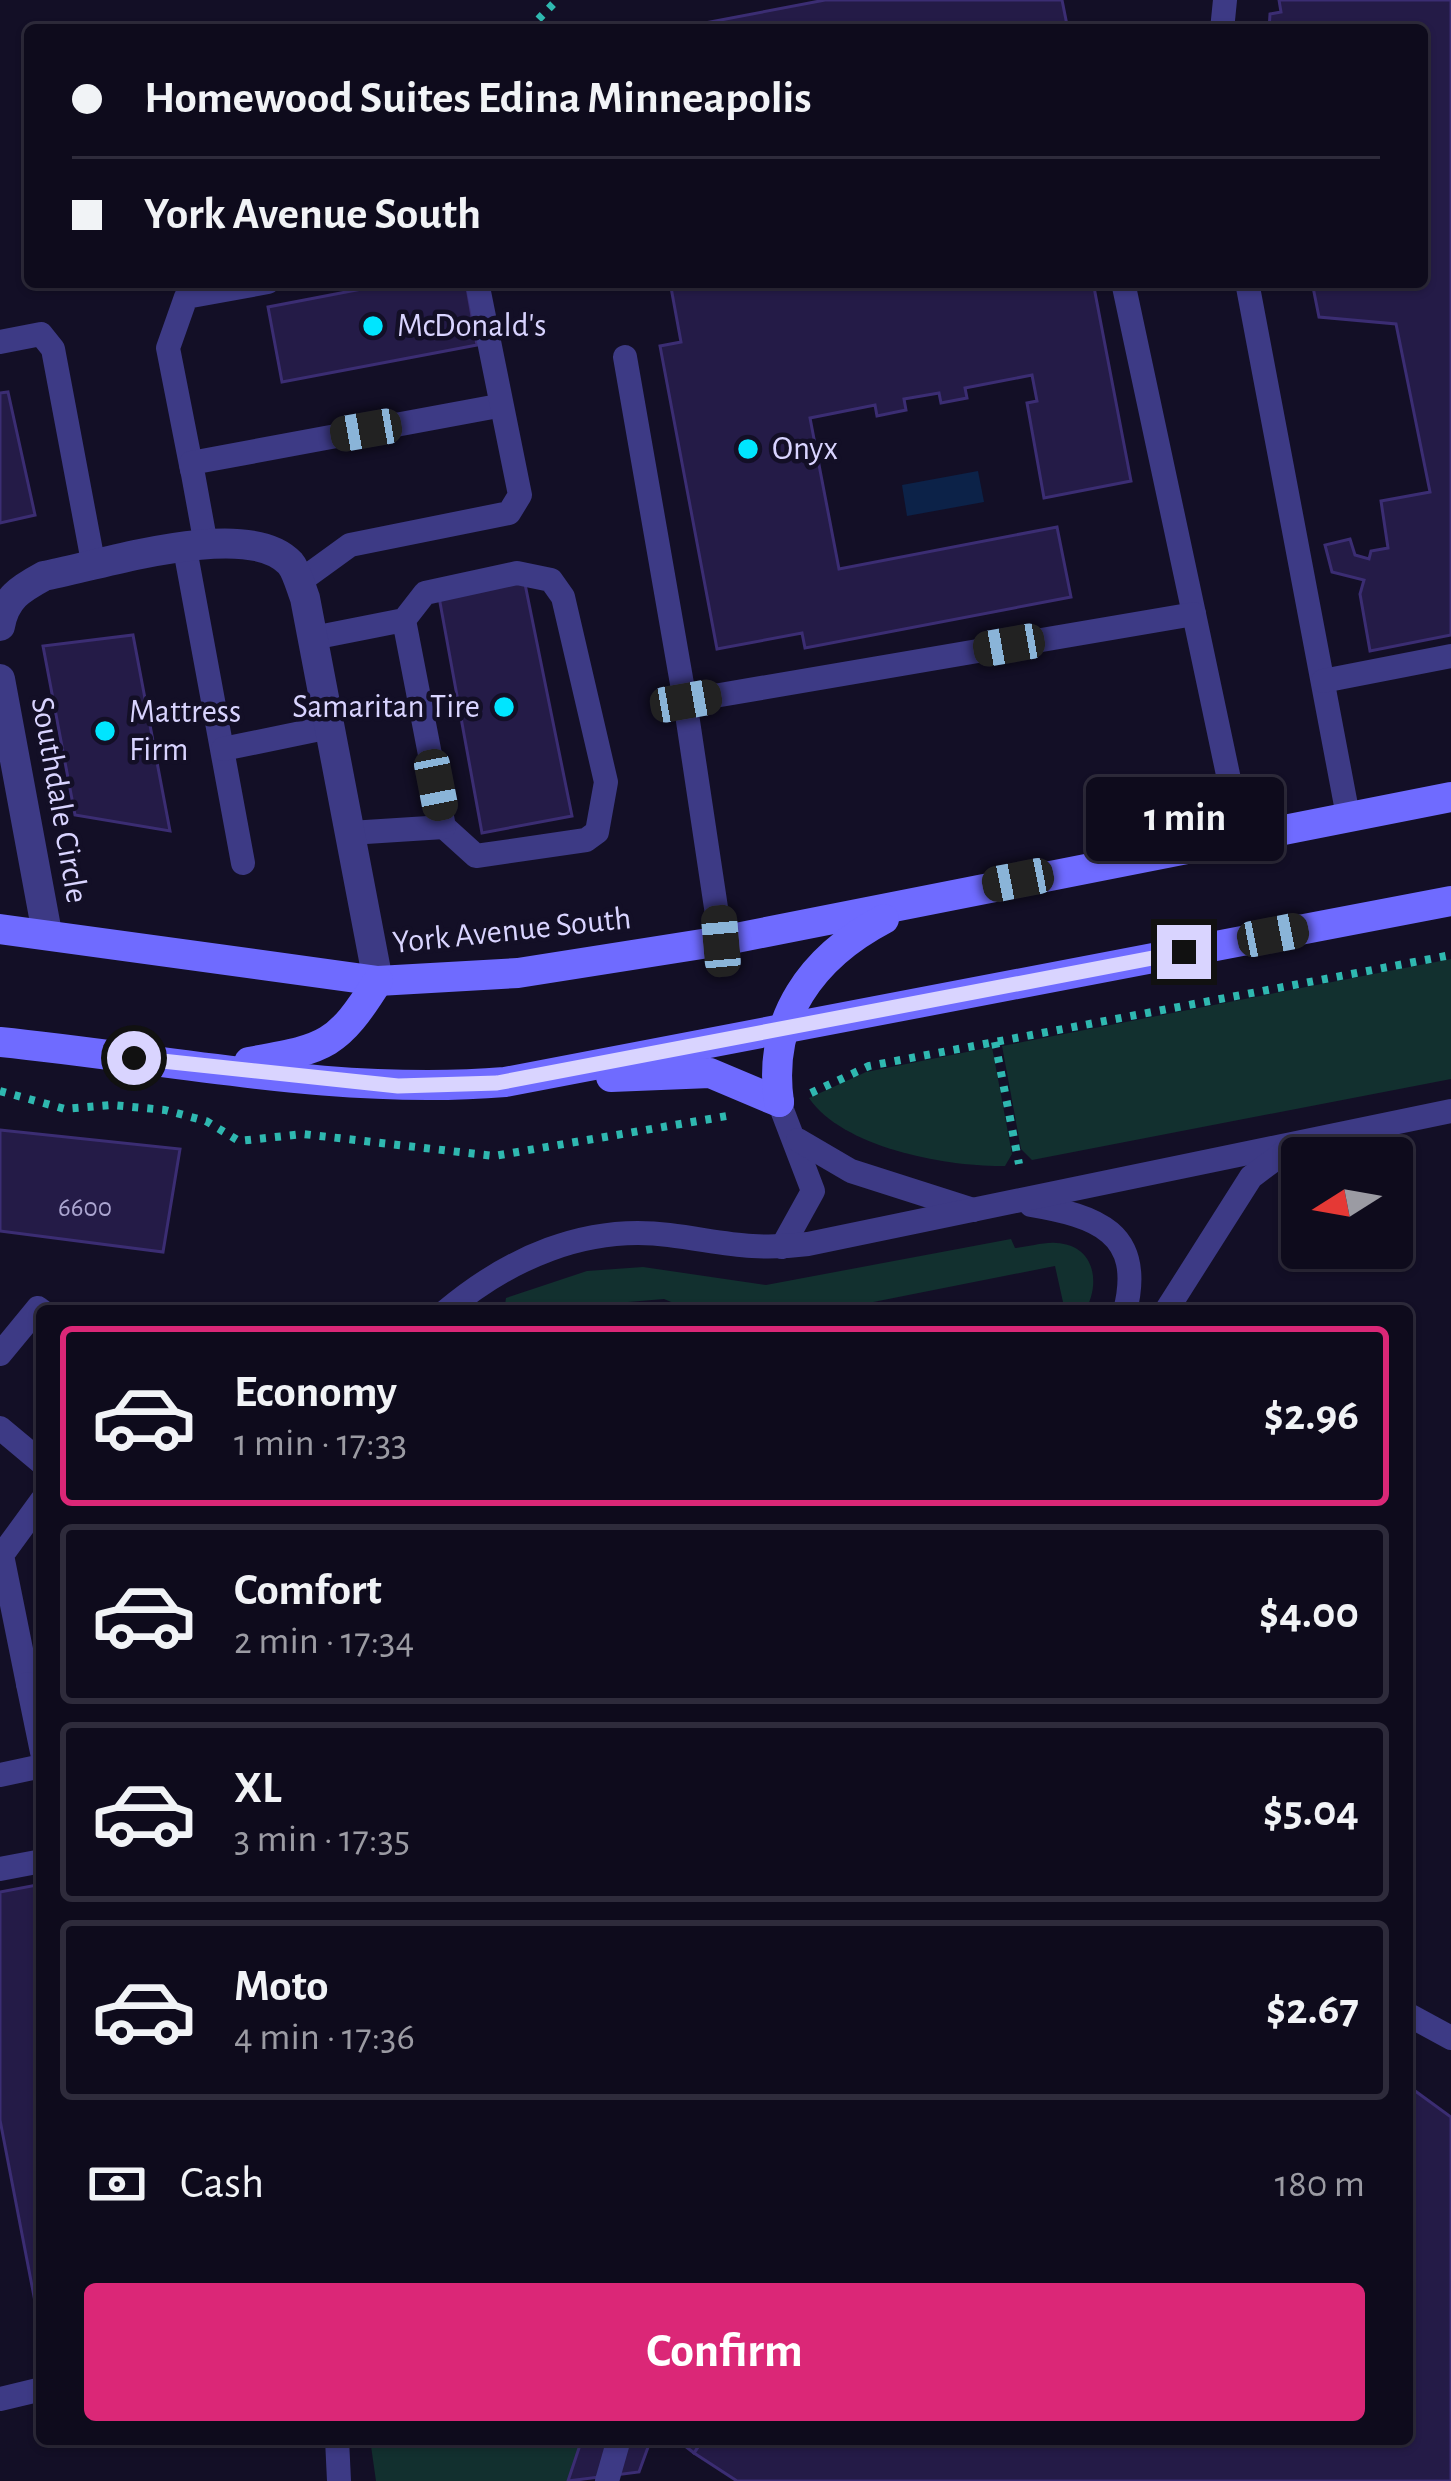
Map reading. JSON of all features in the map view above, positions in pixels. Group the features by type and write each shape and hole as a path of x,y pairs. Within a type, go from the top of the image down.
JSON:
{"street":[{"path":"1,612 21,588 44,576 228,541 262,545 291,564 313,638 378,981 346,1031 303,1052 213,1069"},
{"name":"Southdale Circle","path":"0,679 47,933"},
{"name":"York Avenue South","path":"0,929 378,981 518,973 721,941 1451,797"},
{"path":"497,1083 1451,901"},
{"path":"779,1102 774,1068 783,1029 804,986 841,942 916,902"},
{"path":"0,1042 213,1069 433,1088 710,1072 779,1102"}],"lane":[{"path":"192,470 168,348 186,297 235,288"},
{"path":"299,582 350,545 509,513 520,495 498,406 478,288"},
{"path":"1124,288 1241,836"},
{"path":"1248,288 1348,816"},
{"path":"0,342 40,334 53,349 94,567"},
{"path":"625,357 686,701 721,941"},
{"path":"243,862 195,547 191,463 498,406"},
{"path":"313,638 404,620 425,593 517,573 551,580 563,597 606,782 597,832 586,839 476,856 444,827 404,620"},
{"path":"686,701 1194,614"},
{"path":"1323,681 1451,656"},
{"path":"223,749 330,727"},
{"path":"350,833 444,827"},
{"path":"779,1102 813,1191 782,1247"},
{"path":"1328,1137 1451,1111"},
{"path":"797,1140 851,1171 976,1211"},
{"path":"455,1305 519,1260 560,1244 668,1235 715,1246 782,1247 1281,1147"},
{"path":"1170,1305 1251,1177 1281,1154"},
{"path":"1017,1202 1085,1214 1114,1232 1127,1263 1125,1305"},
{"path":"0,1354 36,1310"},
{"path":"0,1428 36,1458"},
{"path":"35,1683 2,1555 36,1508"},
{"path":"0,1774 36,1767"},
{"path":"0,1869 36,1862"},
{"path":"1413,2017 1451,2038"},
{"path":"0,2399 36,2390"},
{"path":"337,2445 339,2481"},
{"path":"607,2479 617,2445"}],"path":[{"path":"534,24 557,0"},
{"path":"995,1042 1019,1164"}],"green space":[{"path":"1451,959 1451,1079 1032,1160 1021,1149 1002,1046"},
{"path":"992,1047 1012,1154 1005,1166 926,1158 871,1142 846,1130 809,1098 866,1072"},
{"path":"1011,1239 1015,1248 1069,1245 1087,1258 1093,1278 1088,1305 1064,1305 1055,1266 858,1305 678,1305 664,1299 505,1305 506,1298 587,1271 643,1267 766,1285"},
{"path":"371,2445 580,2445 568,2481 376,2481"}],"water":[{"path":"978,471 984,502 907,516 902,485"}],"building":[{"path":"825,0 1062,0 1067,24 699,24"},
{"path":"1279,0 1451,0 1451,635 1370,651 1360,594 1364,580 1332,572 1325,545 1350,539 1355,555 1369,559 1371,551 1388,548 1381,501 1430,492 1396,324 1319,317 1313,288 1428,288 1428,24 1269,24 1270,14 1281,12"},
{"name":"McDonald's","path":"367,288 467,288 477,345 282,382 268,307"},
{"name":"Onyx","path":"671,288 1094,288 1131,481 1044,498 1027,403 1037,401 1032,375 965,388 967,398 941,403 939,393 904,399 906,410 877,416 875,405 810,418 839,569 1057,527 1071,597 805,648 802,633 717,649 660,346 681,342"},
{"path":"8,392 35,515 0,523 0,393"},
{"name":"Samaritan Tire","path":"524,579 572,816 482,833 439,597"},
{"name":"Mattress Firm","path":"133,635 170,831 75,815 43,646"},
{"path":"0,1130 180,1149 163,1252 0,1231"},
{"path":"36,1885 36,2307 0,2120 0,1892"},
{"path":"1413,2089 1451,2117 1451,2481 737,2481 694,2453 699,2445 1413,2445"},
{"path":"580,2445 649,2445 639,2472 568,2481"}],"place":[{"name":"McDonald's","path":"373,326"},
{"name":"Onyx","path":"748,449"},
{"name":"Samaritan Tire","path":"504,707"},
{"name":"Mattress Firm","path":"105,731"}],"route":[{"path":"134,1058 364,1084 433,1088 497,1083 1184,952"}]}
